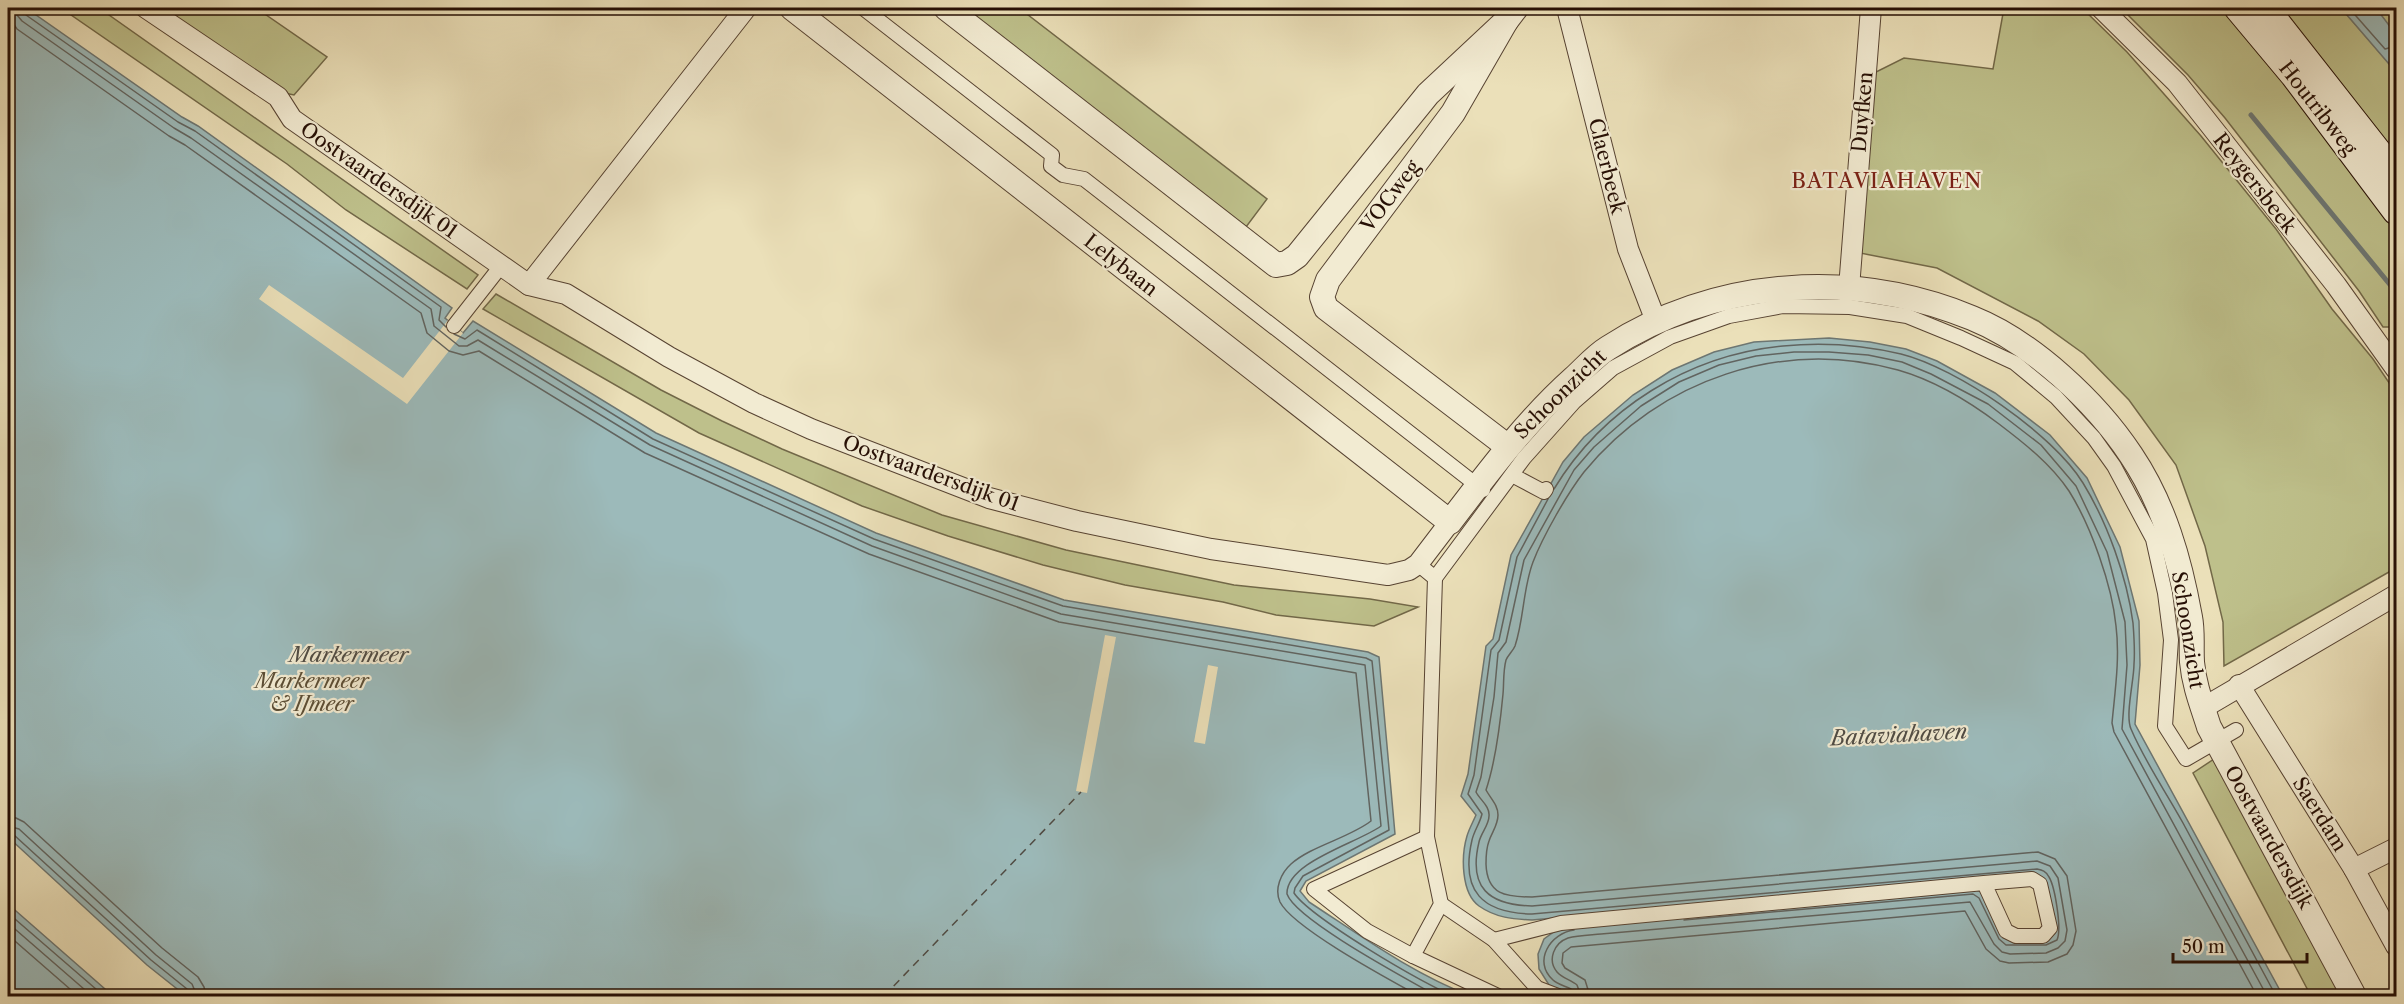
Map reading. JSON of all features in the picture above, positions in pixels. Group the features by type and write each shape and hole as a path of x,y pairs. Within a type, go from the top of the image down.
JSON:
{"main road":[{"name":"Houtribweg","path":"2238,8 2294,75 2397,211"},
{"name":"Houtribweg","path":"2265,8 2397,175"}],"street":[{"name":"Oostvaardersdijk 01","path":"146,8 278,97 292,119 529,285 566,294 669,357 754,403 811,429 989,498 1129,533 1264,557 1388,575 1409,570 1418,564"},
{"path":"529,285 746,8"},
{"name":"Lelybaan","path":"792,8 1450,522"},
{"path":"863,8 1052,155 1051,166 1063,175 1084,179 1486,492"},
{"name":"VOCweg","path":"946,8 1264,258 1276,265 1282,265 1297,256 1428,94 1511,14"},
{"name":"Claerbeek","path":"1567,8 1628,249 1656,321"},
{"name":"Duyfken","path":"1849,288 1871,8"},
{"name":"Reygersbeek","path":"2101,8 2176,83 2336,285 2397,369"},
{"name":"VOCweg","path":"1507,446 1326,308 1322,297 1328,280 1453,113 1511,14"},
{"path":"1440,82 1462,97"},
{"path":"453,326 501,266"},
{"name":"Schoonzicht","path":"1450,522 1486,492 1507,446 1545,403 1606,349 1656,321 1719,297 1784,287 1849,288 1910,297 1974,318 2024,346 2098,413 2131,455 2153,493 2171,535 2191,620 2195,684 2203,708"},
{"path":"1413,956 1441,904 1427,837 1435,578 1486,492 1512,475 1524,458 1574,402 1613,368 1670,337 1729,316 1783,306 1850,307 1907,316 2015,363 2056,397 2094,438 2114,466 2153,539 2165,593 2171,640 2165,726 2186,759 2226,736"},
{"path":"1512,475 1544,493"},
{"path":"1435,578 1418,564 1450,522"},
{"path":"2203,708 2397,595"},
{"name":"Saerdam","path":"2239,685 2354,869 2397,946"},
{"name":"Oostvaardersdijk","path":"2203,708 2226,736 2354,996"},
{"path":"1427,837 1314,889 1367,931 1413,956 1498,996"},
{"path":"2354,869 2397,848"},
{"path":"1494,940 1561,922 1984,883 2031,879 2040,884 2050,928 2043,936 2016,936 2006,931 1984,883"},
{"path":"1441,904 1494,940 1537,988 1558,996"}],"green space":[{"path":"61,8 99,8 478,275 467,289 346,210 287,164"},
{"path":"159,8 256,8 327,57 294,95 280,92"},
{"path":"961,8 1019,8 1267,199 1246,227"},
{"path":"2004,8 2082,8 2127,52 2201,136 2276,229 2332,309 2373,359 2396,393 2396,568 2224,666 2223,622 2205,546 2176,465 2129,400 2084,354 2038,321 1937,268 1860,253 1872,74 1904,58 1993,69"},
{"path":"2121,8 2232,8 2396,226 2396,327 2383,327 2359,291 2225,118 2188,75"},
{"path":"2274,8 2341,8 2389,63 2396,45 2396,162"},
{"path":"2376,8 2396,8 2396,37"},
{"path":"496,294 661,390 722,421 782,449 942,515 1066,550 1234,585 1370,599 1418,607 1374,626 1276,615 1223,602 1125,585 1043,565 948,536 862,506 699,433 483,309"},
{"path":"2217,757 2341,996 2311,996 2193,773"}],"water":[{"name":"Markermeer","path":"8,8 26,8 198,126 452,308 445,318 463,333 473,321 656,433 876,533 1064,600 1368,652 1379,657 1395,834 1306,881 1300,891 1309,902 1388,954 1429,977 1471,996 186,996 147,965 8,837"},
{"path":"2341,8 2376,8 2394,34 2395,46 2389,64"},
{"name":"Bataviahaven","path":"1829,338 1870,342 1906,349 1937,361 1995,393 2050,435 2087,478 2120,547 2139,621 2140,665 2135,724 2283,996 1572,996 1549,985 1539,969 1538,954 1544,939 1562,926 1977,887 1984,895 2005,937 2046,940 2052,936 2054,930 2045,881 2036,875 1532,920 1498,915 1485,910 1473,900 1466,883 1463,864 1467,836 1476,815 1461,796 1468,774 1486,646 1493,639 1511,555 1563,462 1584,437 1633,395 1672,370 1714,352 1754,342"},
{"path":"8,904 113,996 8,996"}],"pier":[{"path":"269,285 403,378 448,320 463,333 407,404 259,299"},
{"path":"1105,635 1116,637 1087,793 1076,791"},
{"path":"1208,665 1218,667 1205,744 1194,742"}],"waterway":[{"path":"2251,115 2396,292"}],"ferry route":[{"path":"884,996 1081,792"}],"district":[{"name":"BATAVIAHAVEN","path":"1887,181"}],"park label":[{"name":"Markermeer & IJmeer","path":"312,692"}]}
